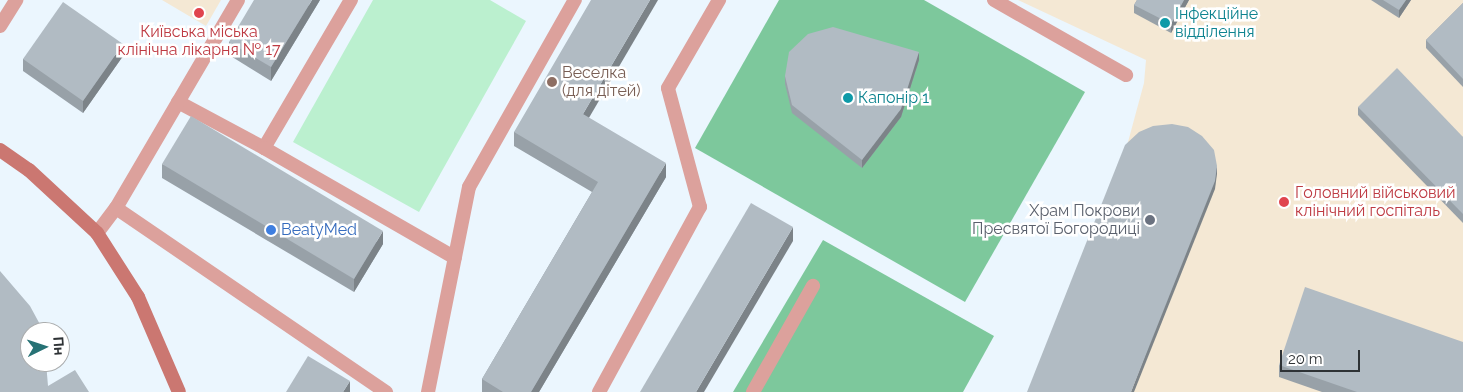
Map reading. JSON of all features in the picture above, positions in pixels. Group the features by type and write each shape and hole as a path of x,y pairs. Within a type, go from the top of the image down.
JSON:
{"main road":[{"path":"0,150 29,170 97,233 138,297 180,392"}],"street":[{"path":"0,26 16,0"},
{"path":"97,233 116,208 238,0"},
{"path":"264,148 351,0"},
{"path":"428,392 468,187 575,0"},
{"path":"599,392 700,207 668,88 719,0"},
{"path":"994,0 1126,75"},
{"path":"178,102 264,148 454,258"},
{"path":"116,208 386,392"},
{"path":"753,392 813,286"}],"shaded area":[{"name":"Київська міська клінічна лікарня № 17","path":"162,0 221,0 206,26"},
{"name":"Головний військовий клінічний госпіталь","path":"1018,0 1463,0 1463,392 1030,392 1125,153 1144,83 1146,60"}],"green space":[{"path":"373,0 490,0 526,21 419,212 293,142"},
{"path":"779,0 924,0 1085,92 965,302 695,148"},
{"path":"823,240 994,336 963,392 733,392"}],"building":[{"path":"254,0 312,0 271,67 229,42"},
{"path":"591,0 650,0 583,114 666,163 531,392 503,392 482,379 598,182 514,132"},
{"path":"1137,0 1184,0 1171,24 1134,5"},
{"path":"1383,0 1406,0 1399,10"},
{"path":"63,2 123,44 83,101 23,59"},
{"path":"1463,3 1463,79 1426,40"},
{"name":"Капонір 1","path":"833,27 919,52 901,109 862,160 792,105 785,76 789,52 808,34"},
{"path":"1397,68 1463,137 1463,214 1358,107"},
{"path":"191,116 383,231 354,279 162,164"},
{"path":"1172,124 1188,127 1202,136 1214,150 1217,166 1215,181 1131,392 1027,392 1125,145 1139,132 1153,126"},
{"path":"751,203 793,227 696,392 640,392"},
{"path":"0,271 30,306 39,322 20,322 20,372 47,372 48,386 75,370 89,392 0,392"},
{"path":"1305,287 1463,342 1463,392 1357,392 1279,365"},
{"path":"308,356 350,381 343,392 286,392"}],"place":[{"name":"Київська міська клінічна лікарня № 17","path":"199,13"},
{"name":"Інфекційне відділення","path":"1165,23"},
{"name":"Веселка (для дітей)","path":"552,82"},
{"name":"Капонір 1","path":"848,98"},
{"name":"Головний військовий клінічний госпіталь","path":"1284,202"},
{"name":"Храм Покрови Пресвятої Богородиці","path":"1150,220"},
{"name":"BeatyMed","path":"271,230"}]}
